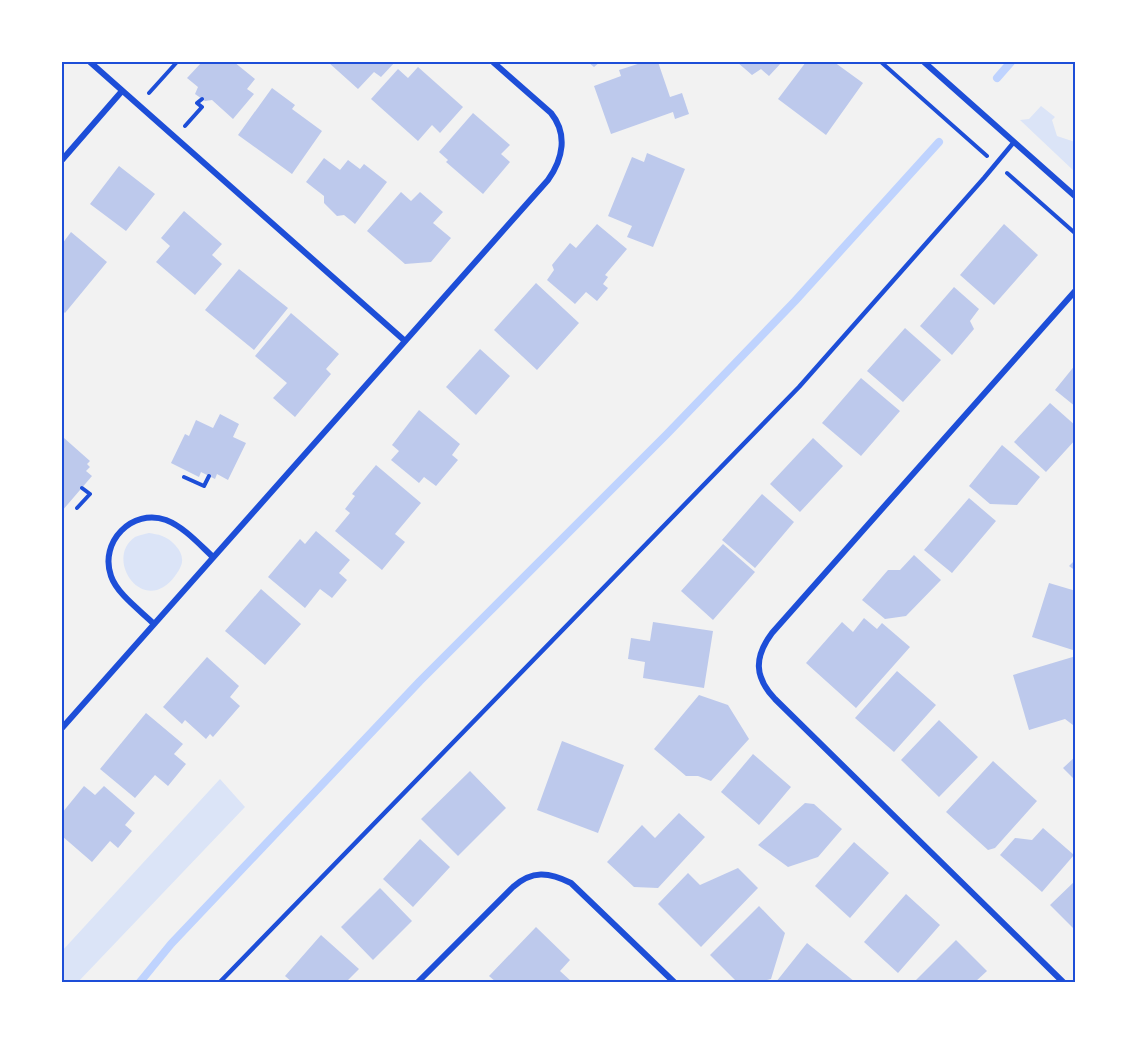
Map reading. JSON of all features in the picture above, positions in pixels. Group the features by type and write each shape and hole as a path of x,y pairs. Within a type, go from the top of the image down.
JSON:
{"street":[{"path":"90,62 405,341"},
{"path":"62,728 555,170 561,146 558,122 551,113 493,62"},
{"path":"924,62 1076,197"},
{"path":"62,160 122,91"},
{"path":"1063,982 775,699 761,680 759,667 760,654 772,633 1076,290"},
{"path":"154,624 111,578 108,564 109,552 114,539 132,522 143,518 158,518 177,526 213,557"},
{"path":"418,982 513,887 520,881 539,874 549,874 571,883 674,982"}],"lane":[{"path":"220,982 800,387 1014,142"}],"path":[{"path":"149,93 177,62"},
{"path":"881,62 1076,234"},
{"path":"175,138 202,108 197,104 202,99"},
{"path":"184,477 204,486 209,476"},
{"path":"77,508 90,494 82,488"}],"shaded area":[{"path":"1041,106 1055,117 1052,120 1057,136 1075,142 1075,172 1020,120 1029,119"},
{"path":"149,533 165,537 172,542 182,556 180,568 175,576 163,587 151,591 140,588 131,580 125,570 123,558 126,547 135,537"},
{"path":"220,779 245,807 78,982 62,982 62,951"}],"building":[{"path":"202,62 234,62 255,79 247,89 254,94 233,119 212,100 205,101 195,94 198,87 187,78"},
{"path":"328,62 395,62 381,77 374,72 358,89"},
{"path":"588,62 600,62 594,67"},
{"path":"644,62 658,62 670,97 682,93 689,114 675,119 673,112 611,134 594,86 621,76 619,70"},
{"path":"737,62 782,62 769,76 761,69 752,75"},
{"path":"806,62 834,62 863,83 826,135 778,99"},
{"path":"418,67 463,107 440,133 432,125 418,141 371,99 398,69 408,78"},
{"path":"272,88 295,105 292,109 322,131 292,174 238,135"},
{"path":"473,113 510,145 501,154 510,162 483,194 446,162 448,160 439,152"},
{"path":"647,153 685,169 653,247 627,237 632,226 608,216 632,157 644,162"},
{"path":"324,158 340,170 348,160 360,169 364,164 387,182 355,224 344,215 337,216 324,203 324,196 306,182"},
{"path":"119,166 155,194 126,231 90,204"},
{"path":"401,192 411,201 420,192 443,212 433,223 451,238 431,262 405,264 367,231"},
{"path":"184,211 222,244 212,255 222,264 195,295 156,262 170,246 161,238"},
{"path":"597,224 627,249 605,275 608,277 603,284 608,288 597,301 586,292 575,304 547,280 554,270 552,265 570,243 576,248"},
{"path":"1004,224 1038,255 994,305 960,275"},
{"path":"71,232 107,262 65,313 62,310 62,244"},
{"path":"239,269 288,308 254,350 205,310"},
{"path":"536,283 579,323 537,370 494,330"},
{"path":"954,287 979,309 970,321 974,329 952,355 920,326"},
{"path":"291,313 339,354 326,369 331,374 295,417 273,398 287,383 255,356"},
{"path":"905,328 941,360 903,402 867,371"},
{"path":"480,349 510,376 476,415 446,387"},
{"path":"1076,364 1076,407 1055,390"},
{"path":"861,378 900,411 861,456 822,423"},
{"path":"1050,403 1076,426 1076,439 1046,472 1014,442"},
{"path":"419,410 460,444 452,455 458,460 436,486 424,477 419,483 391,460 399,451 392,445"},
{"path":"220,414 239,424 233,437 246,443 228,480 217,474 215,479 201,472 199,477 171,463 185,434 189,436 196,420 213,428"},
{"path":"64,438 90,461 87,464 90,467 86,471 92,476 62,511 62,441"},
{"path":"813,438 843,466 800,512 770,484"},
{"path":"1002,445 1040,477 1017,505 990,504 969,486"},
{"path":"376,465 421,503 395,534 405,542 382,570 335,531 350,513 345,509 355,496 352,494"},
{"path":"762,494 794,522 755,568 722,540"},
{"path":"969,498 996,521 952,573 924,550"},
{"path":"316,531 350,560 339,573 347,580 332,598 320,589 305,608 268,577 300,539 305,544"},
{"path":"723,544 755,572 713,620 681,591"},
{"path":"914,555 941,580 906,616 885,619 862,600 888,570 900,570"},
{"path":"1076,559 1076,571 1069,566"},
{"path":"1049,583 1076,591 1076,651 1032,637"},
{"path":"261,589 301,624 265,665 225,631"},
{"path":"864,618 877,629 882,623 910,647 856,708 806,663 842,622 853,632"},
{"path":"653,622 713,631 704,688 643,678 645,662 628,659 631,638 650,641"},
{"path":"1076,656 1076,724 1073,725 1065,719 1029,730 1013,675"},
{"path":"207,657 239,686 230,697 240,706 213,737 210,734 206,739 185,720 182,724 163,707"},
{"path":"897,671 936,705 894,752 855,718"},
{"path":"699,695 728,705 749,739 711,781 698,776 686,776 654,749"},
{"path":"146,713 183,744 174,754 186,764 168,786 155,775 135,798 100,769"},
{"path":"939,720 978,757 939,797 901,760"},
{"path":"562,741 624,765 598,833 537,810"},
{"path":"753,754 791,787 759,825 721,792"},
{"path":"1076,756 1076,781 1063,768"},
{"path":"993,761 1037,801 995,848 988,850 946,812"},
{"path":"470,771 506,808 458,856 421,819"},
{"path":"84,786 95,795 104,786 135,813 125,825 132,831 118,848 110,841 92,862 62,836 62,813"},
{"path":"805,803 814,804 842,829 818,857 788,867 758,845"},
{"path":"679,813 705,837 658,888 634,887 607,862 642,825 655,838"},
{"path":"1043,828 1074,855 1042,892 1000,855 1015,838 1032,840"},
{"path":"420,839 450,867 413,907 383,879"},
{"path":"854,842 889,873 850,918 815,886"},
{"path":"738,868 758,888 701,947 658,904 688,873 700,885"},
{"path":"1076,880 1076,931 1050,905"},
{"path":"380,888 412,921 373,960 341,927"},
{"path":"906,894 940,925 898,973 864,942"},
{"path":"759,906 785,933 771,979 759,982 737,982 710,955"},
{"path":"536,927 570,960 560,971 572,982 496,982 489,976"},
{"path":"321,935 359,969 346,982 292,982 285,976"},
{"path":"956,940 987,971 975,982 914,982"},
{"path":"807,943 855,982 776,982"}],"waterway":[{"path":"997,78 1011,62"},
{"path":"140,982 171,944 420,681 667,434 795,301 939,142"}]}
